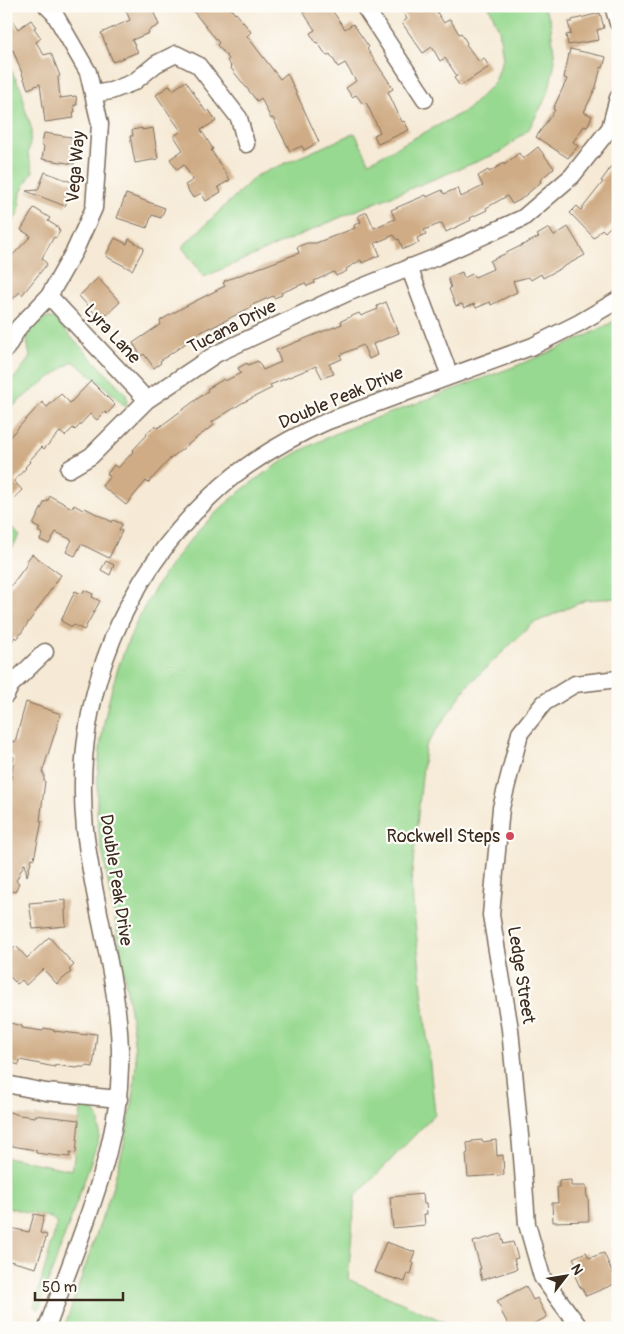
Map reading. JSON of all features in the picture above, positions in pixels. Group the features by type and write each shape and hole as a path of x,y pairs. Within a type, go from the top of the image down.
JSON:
{"street":[{"name":"Vega Way","path":"6,350 19,327 49,296 75,250 94,208 100,124 94,94 88,72 54,13 47,6"},
{"path":"364,6 426,99"},
{"path":"613,6 618,23"},
{"path":"94,94 111,91 134,82 156,64 176,54 198,65 239,118 246,144"},
{"name":"Tucana Drive","path":"69,469 91,456 147,400 216,354 347,293 439,256 523,218 572,176 610,128 618,98"},
{"path":"409,268 450,376"},
{"name":"Lyra Lane","path":"49,296 147,400"},
{"name":"Double Peak Drive","path":"47,1328 100,1184 119,1099 118,1015 115,988 84,826 84,754 89,716 96,686 110,643 132,598 148,570 168,543 206,500 245,467 283,443 313,428 533,346 579,323 618,300"},
{"path":"6,696 11,685 45,652"},
{"name":"Ledge Street","path":"580,1328 542,1277 527,1224 510,1029 491,915 501,808 520,734 544,703 575,684 618,679"},
{"path":"6,1084 46,1092 119,1099"}],"green space":[{"path":"489,6 542,6 550,19 555,61 548,94 529,129 501,152 362,208 204,277 182,247 256,176 355,133 369,162 467,110 495,82 503,58 499,30"},
{"path":"6,68 11,70 22,91 25,109 32,130 28,154 33,171 21,192 19,212 6,232"},
{"path":"45,318 53,318 126,394 126,407 73,361 6,412 6,386 30,357 27,340 33,324 41,322"},
{"path":"618,319 618,598 586,600 532,624 468,685 425,747 411,883 435,1114 355,1197 348,1279 458,1328 64,1328 112,1189 124,1145 133,1099 136,1062 133,1031 100,837 97,807 100,748 111,691 129,638 155,588 187,543 227,503 272,468 344,430 536,358 578,340"},
{"path":"6,522 20,535 6,558"},
{"path":"82,1104 93,1110 98,1117 99,1138 39,1309 34,1307 57,1224 51,1218 6,1207 6,1157 72,1170"}],"building":[{"path":"124,6 151,6 159,25 148,31 149,33 132,40 138,52 113,62 101,33 130,20"},
{"path":"189,6 229,6 236,13 251,32 247,36 280,79 287,73 319,142 304,150 302,146 290,151 261,98 257,101 230,67 227,61 229,59 217,45 219,43"},
{"path":"299,6 329,6 345,29 353,24 391,85 393,89 388,92 402,122 404,121 409,130 378,144 374,135 380,132 366,102 363,104 356,95 352,97 346,88 356,81 345,63 338,67 330,54 327,56 316,43 310,33 315,30"},
{"path":"409,6 433,6 444,23 450,19 479,62 484,58 489,67 460,86 454,78 457,76 445,58 440,61 432,47 423,53 402,23 407,19 402,11"},
{"path":"6,11 18,29 31,20 36,27 34,28 41,38 36,42 44,55 51,53 60,76 58,77 60,98 76,96 77,105 74,105 74,118 45,122 40,84 28,89 13,50 6,54"},
{"path":"600,13 604,28 597,30 599,40 568,45 566,35 571,34 568,22"},
{"path":"570,49 606,57 603,68 601,67 596,87 584,112 592,116 587,127 584,126 573,142 578,146 568,158 536,137 555,110 553,109 567,79 564,78"},
{"path":"186,81 206,112 209,110 216,121 201,130 230,180 218,187 221,192 206,201 201,193 193,198 185,185 193,180 184,165 177,170 170,159 183,150 174,136 181,131 156,95 170,85 173,90"},
{"path":"142,128 142,130 153,128 158,159 135,163 130,136 133,136 132,130"},
{"path":"44,133 78,138 74,164 42,159"},
{"path":"538,147 554,168 520,200 512,204 507,196 486,208 487,210 470,218 471,220 446,232 442,223 424,230 426,234 417,238 419,243 403,249 399,239 397,240 394,235 375,243 380,255 362,263 361,260 346,269 347,271 336,276 334,272 314,281 315,283 307,286 305,283 281,293 282,295 274,298 273,296 250,306 188,340 160,361 161,363 154,368 144,354 141,356 133,343 161,324 161,320 225,286 224,281 299,253 297,247 307,243 316,243 355,228 354,225 361,222 358,216 367,212 374,228 395,219 391,210 426,195 427,197 442,190 444,194 458,188 461,197 483,186 478,176 504,163 504,165 519,153 523,159"},
{"path":"618,155 618,219 605,232 602,229 594,238 570,213 577,206 581,210 603,182 601,181"},
{"path":"45,172 77,184 73,195 70,194 65,206 26,191 38,190"},
{"path":"126,194 165,208 161,218 152,215 147,228 117,218"},
{"path":"34,208 50,218 48,221 59,228 60,231 56,238 54,237 42,258 47,264 22,295 20,292 6,305 6,262 31,236 21,230"},
{"path":"568,227 585,255 543,278 541,274 531,280 529,277 513,281 517,292 491,305 490,302 476,308 474,304 464,308 462,304 456,306 449,289 451,288 448,278 462,272 464,278 472,274 475,277 493,269 490,261 539,237 537,235 549,228 554,236"},
{"path":"115,238 127,244 129,239 144,248 132,270 107,257 106,255"},
{"path":"98,278 120,302 101,320 79,296"},
{"path":"386,302 399,333 373,344 377,355 369,359 363,345 340,355 342,359 329,364 334,374 322,378 316,366 270,385 272,388 242,403 212,422 214,425 170,459 148,483 146,481 126,505 102,486 110,476 107,474 114,465 118,468 147,435 146,433 155,426 158,428 208,391 207,389 224,379 225,381 241,373 238,368 247,363 248,365 258,361 263,370 281,362 276,350 342,324 341,321 359,313 361,316 378,309 377,306"},
{"path":"91,381 115,405 107,414 105,412 97,420 90,414 75,430 73,428 65,436 60,432 44,449 42,447 14,481 22,490 6,507 6,441 42,402 47,407 61,394 70,403"},
{"path":"50,496 72,508 74,505 83,510 85,508 112,522 113,520 122,524 119,530 122,531 109,558 81,544 75,556 66,552 72,540 56,532 49,544 40,540 43,534 38,531 40,529 33,525 45,501 47,502"},
{"path":"32,554 61,575 17,639 15,637 6,650 6,583 11,586 28,563 26,562"},
{"path":"106,561 114,565 110,575 101,570"},
{"path":"84,590 93,594 92,597 100,601 84,630 74,625 72,627 61,621 75,591 82,594"},
{"path":"26,702 61,714 42,773 44,773 45,781 40,821 42,821 34,859 32,858 27,876 24,864 16,881 19,883 15,892 12,891 6,902 6,836 9,795 6,794 6,779 11,779 14,757 7,754 12,741 15,742"},
{"path":"66,900 66,926 33,929 29,903"},
{"path":"49,937 74,965 69,970 71,972 57,984 43,969 26,985 22,980 17,984 6,973 6,944 12,950 16,946 27,958"},
{"path":"6,1022 22,1026 22,1028 43,1031 44,1028 87,1035 87,1033 97,1034 93,1067 76,1068 55,1065 55,1067 20,1060 19,1065 6,1061"},
{"path":"6,1111 35,1117 35,1115 79,1120 76,1153 70,1152 70,1157 59,1156 36,1153 36,1150 6,1145"},
{"path":"482,1140 482,1142 496,1140 497,1156 503,1155 504,1175 468,1177 467,1143"},
{"path":"571,1180 571,1186 586,1186 589,1221 553,1222 552,1203 558,1203 557,1187 559,1187 559,1181"},
{"path":"423,1194 427,1214 424,1214 425,1225 393,1228 390,1197"},
{"path":"34,1214 44,1216 40,1233 47,1235 36,1268 6,1260 6,1227 29,1232"},
{"path":"501,1234 504,1244 513,1242 518,1258 514,1259 517,1269 482,1280 479,1269 481,1269 473,1242"},
{"path":"386,1242 415,1252 411,1262 414,1263 411,1274 408,1273 405,1282 374,1272"},
{"path":"586,1252 589,1258 604,1253 617,1283 586,1296 575,1276 573,1264 576,1263 573,1258"},
{"path":"526,1286 533,1300 537,1298 547,1317 525,1328 510,1328 497,1301"}],"place":[{"name":"Rockwell Steps","path":"510,836"}]}
